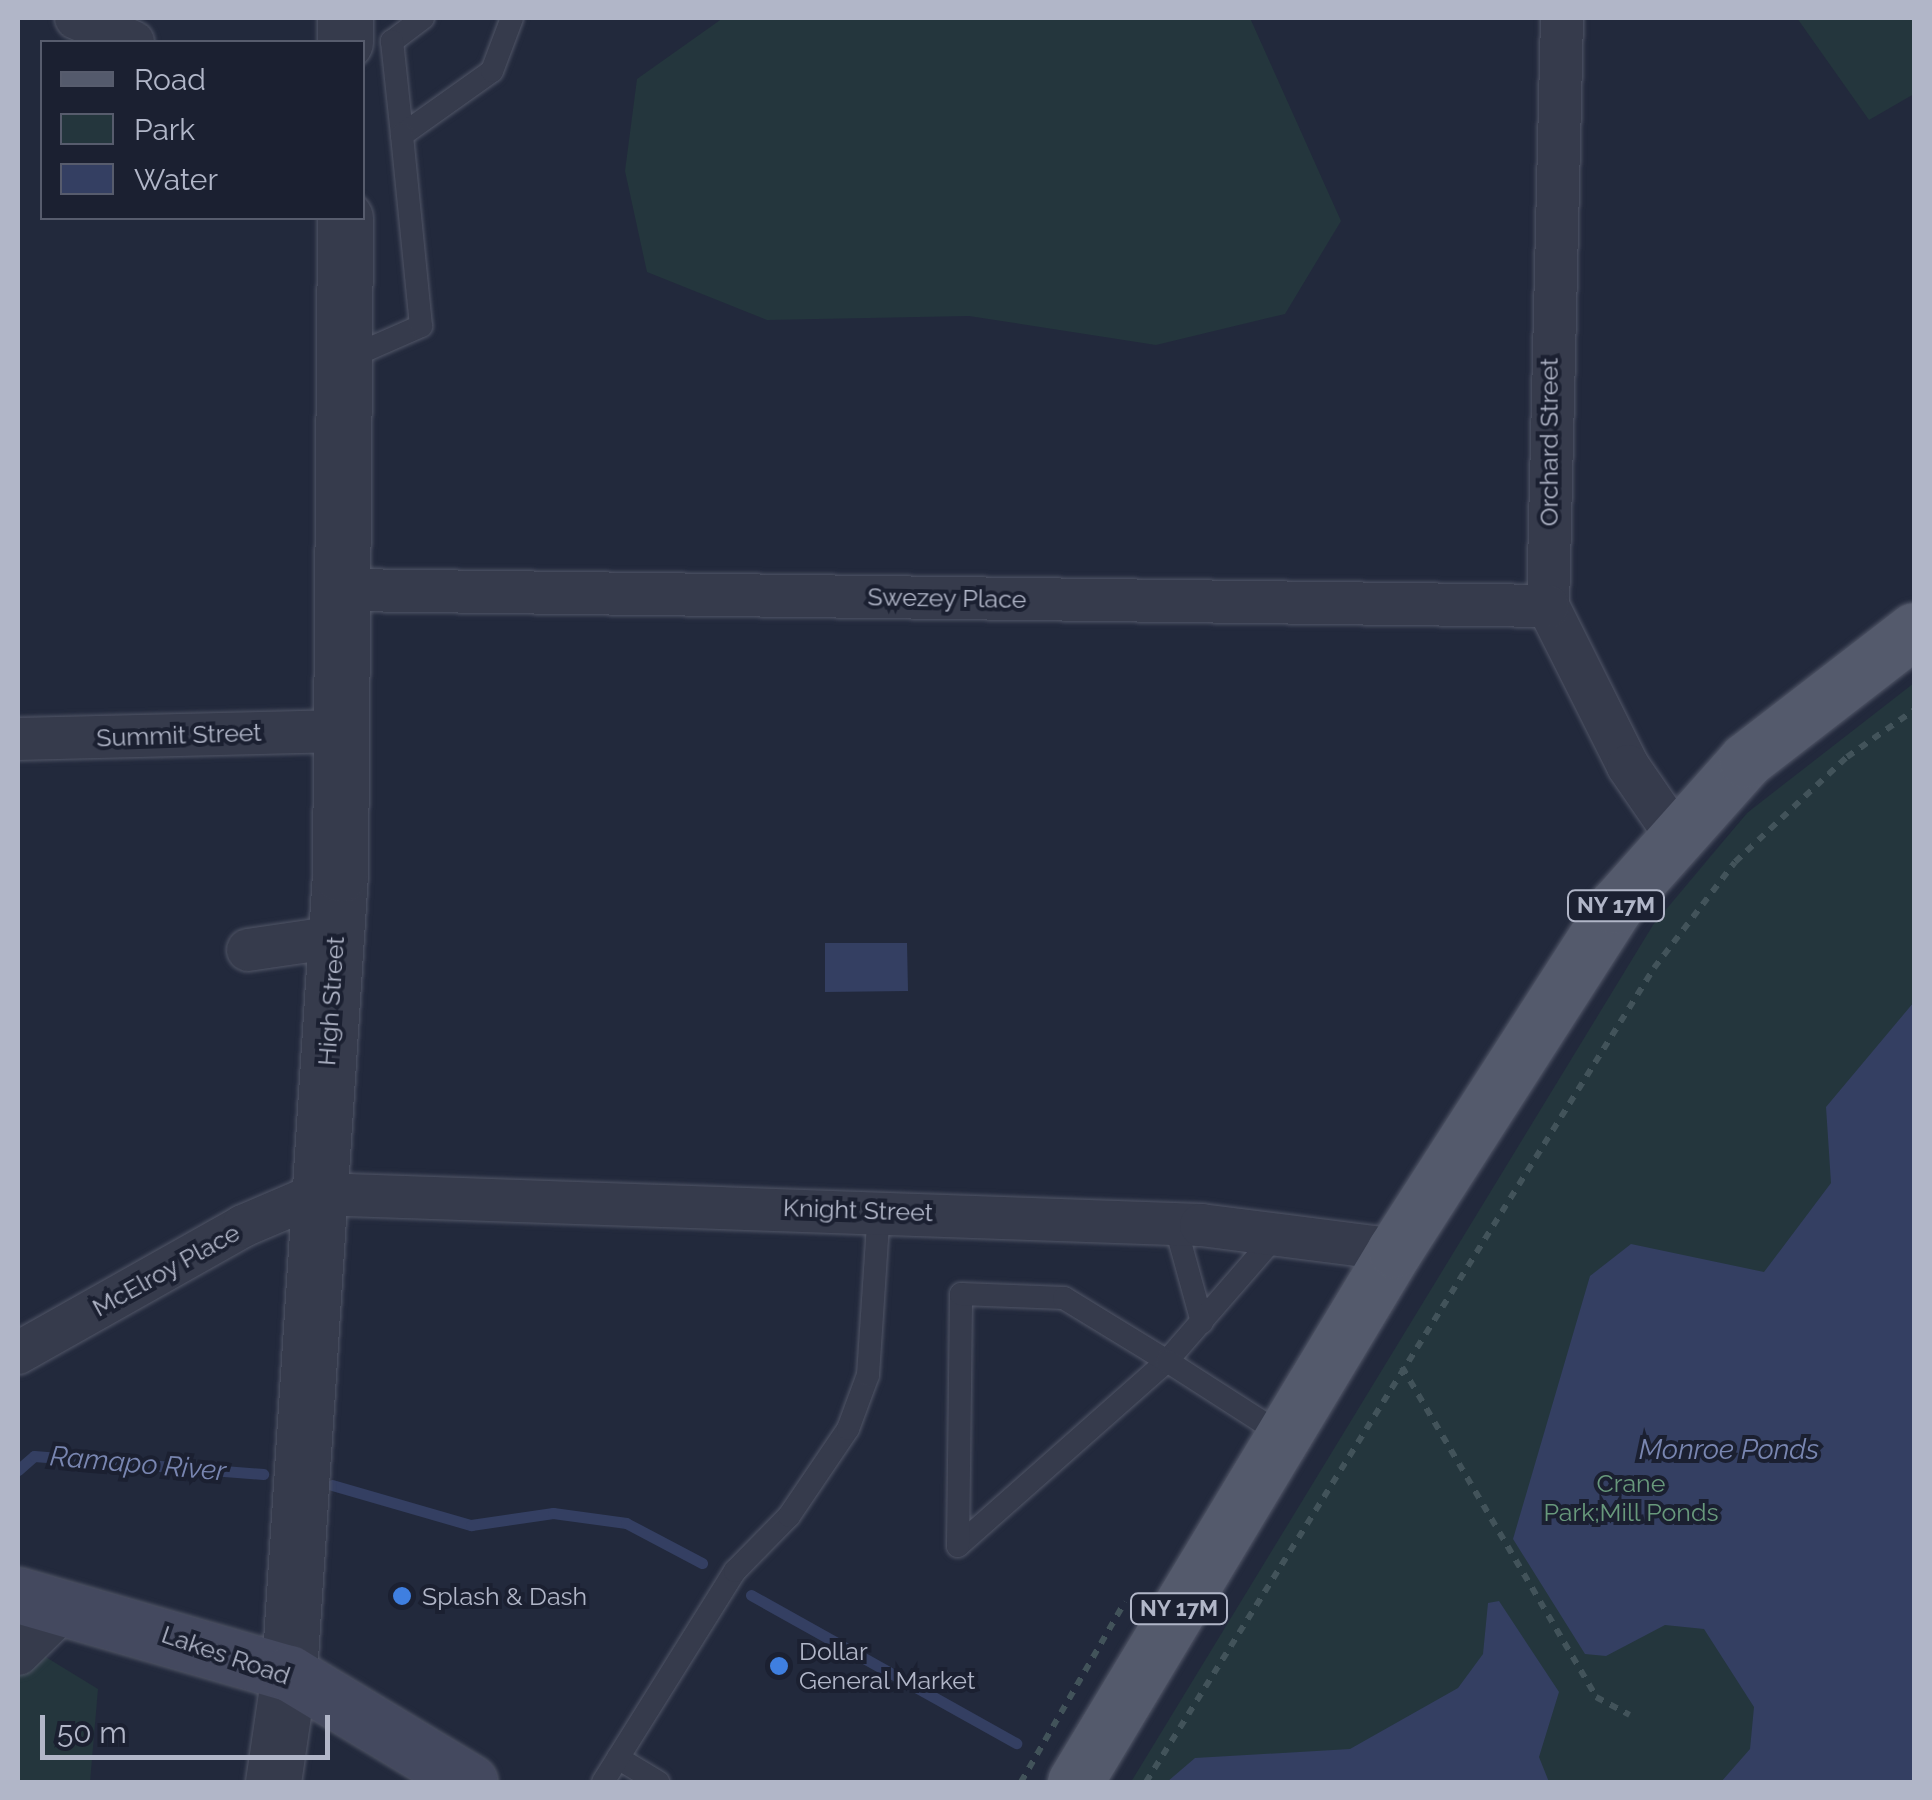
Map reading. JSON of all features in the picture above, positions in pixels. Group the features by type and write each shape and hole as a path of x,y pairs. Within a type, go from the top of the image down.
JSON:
{"main road":[{"name":"NY 17M","path":"1075,1782 1395,1250 1616,906 1674,834 1746,760 1914,630"},
{"name":"Lakes Road","path":"43,1600 289,1673 470,1782"}],"street":[{"path":"76,18 128,40"},
{"name":"Orchard Street","path":"1562,18 1548,606 1628,766 1674,834"},
{"name":"High Street","path":"273,1782 289,1673 336,937 345,590 346,220"},
{"name":"Swezey Place","path":"345,590 1548,606"},
{"name":"Summit Street","path":"18,740 342,731"},
{"path":"248,950 336,937"},
{"name":"Knight Street","path":"318,1194 879,1210 1282,1229 1395,1250"},
{"name":"McElroy Place","path":"18,1354 243,1226 318,1194"},
{"path":"18,1654 43,1600"}],"lane":[{"path":"346,359 421,326 392,41 423,18"},
{"path":"402,135 492,70 512,18"},
{"path":"603,1782 735,1571 788,1516 848,1429 868,1375 879,1210"},
{"path":"1175,1224 1202,1322"},
{"path":"1282,1229 1166,1360 958,1546 960,1294 1064,1298 1166,1360 1284,1436"},
{"path":"618,1758 658,1782"}],"path":[{"path":"1146,1782 1654,968 1735,862 1847,758 1914,710"},
{"path":"1402,1367 1596,1696 1630,1716"}],"green space":[{"path":"723,18 1250,18 1341,221 1285,314 1156,345 969,316 767,320 647,272 625,171 637,79"},
{"path":"1797,18 1914,18 1914,94 1869,120"},
{"name":"Crane Park;Mill Ponds","path":"1914,683 1914,1782 1131,1782 1653,925 1747,813"},
{"path":"18,1640 98,1689 90,1782 18,1782"}],"water":[{"path":"825,943 907,943 908,991 825,992"},
{"name":"Monroe Ponds","path":"1914,1002 1914,1782 1721,1782 1750,1749 1754,1707 1704,1629 1665,1625 1606,1656 1585,1654 1513,1539 1590,1276 1631,1244 1764,1272 1831,1183 1826,1107"},
{"path":"1499,1601 1559,1692 1539,1757 1549,1782 1167,1782 1195,1758 1350,1749 1458,1688 1483,1654 1488,1603"}],"waterway":[{"name":"Ramapo River","path":"18,1470 34,1456 263,1474"},
{"name":"Ramapo River","path":"332,1485 471,1525 553,1513 626,1523 702,1563"},
{"name":"Ramapo River","path":"751,1595 1016,1743"}],"place":[{"name":"Splash & Dash","path":"402,1596"},
{"name":"Dollar General Market","path":"779,1666"}]}
